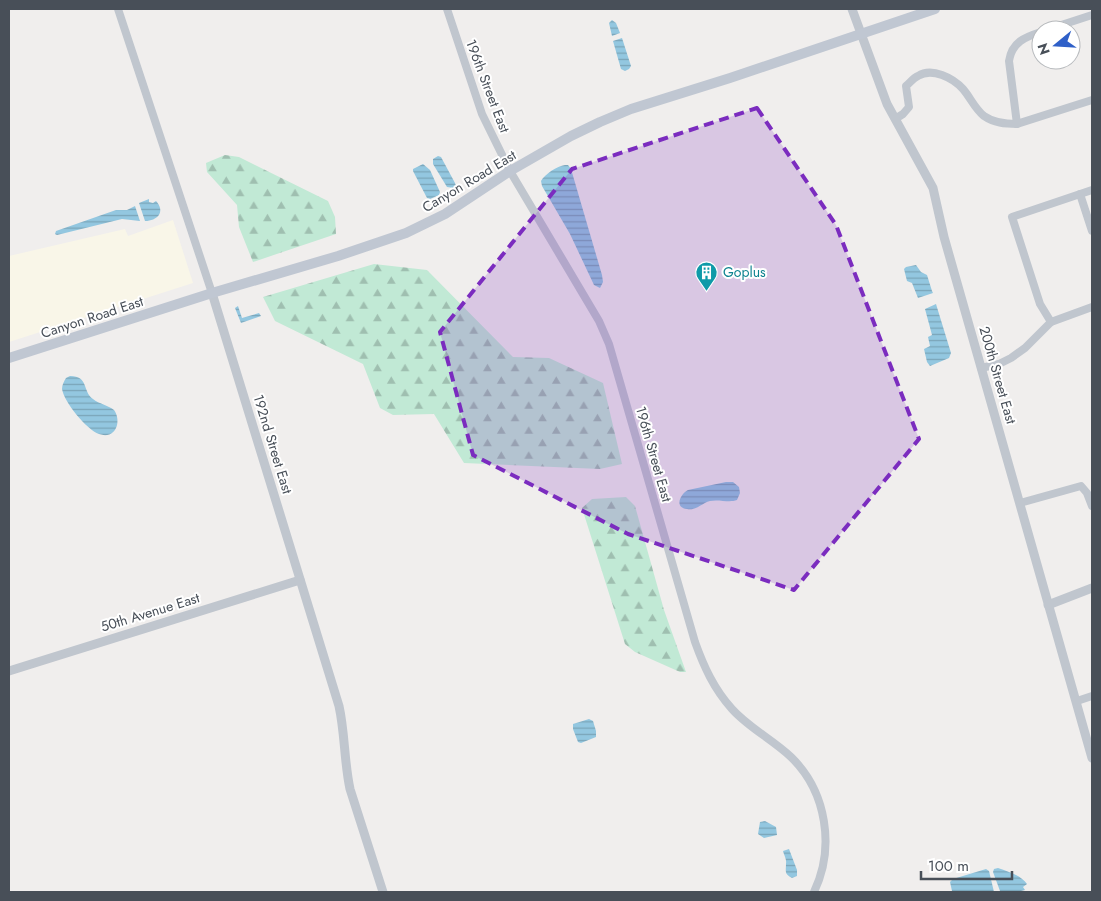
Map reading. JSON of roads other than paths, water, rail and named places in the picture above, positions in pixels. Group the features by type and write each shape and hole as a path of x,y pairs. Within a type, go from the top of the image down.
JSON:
{"main road":[{"name":"Canyon Road East","path":"9,358 212,293 338,256 406,233 445,214 510,171 571,136 631,109 935,9"}],"street":[{"name":"192nd Street East","path":"119,9 212,293 339,706 344,731 350,789 383,892"},
{"name":"196th Street East","path":"447,9 482,114 510,171 599,321 609,344 695,642 706,672 718,692 733,710 751,728 792,758 806,777 819,801 825,824 826,851 824,866 814,892"},
{"name":"200th Street East","path":"852,9 887,104 933,188 944,237 1092,758"},
{"path":"1077,20 1092,15"},
{"path":"1017,124 1009,61 1014,48 1021,39 1031,36"},
{"path":"895,119 909,107 906,86 918,75 932,74 944,76 954,81 964,90 979,111 992,120 1007,124 1017,124 1092,100"},
{"path":"1051,322 1040,304 1012,217 1092,190"},
{"path":"1080,194 1092,232"},
{"path":"982,368 1011,358 1025,348 1051,322 1092,307"},
{"path":"1020,503 1081,486 1087,493 1092,506"},
{"name":"50th Avenue East","path":"9,672 300,580"},
{"path":"1048,605 1092,588"},
{"path":"1077,701 1092,696"}],"water":[{"path":"612,20 616,23 620,33 612,36 609,23"},
{"path":"622,38 631,66 625,71 621,69 613,41"},
{"path":"438,156 441,157 455,183 456,186 454,188 447,187 433,164 433,159"},
{"path":"423,164 430,170 440,192 439,195 430,199 427,198 413,171 413,169"},
{"path":"568,165 571,169 602,275 603,282 600,288 594,285 570,234 542,186 541,181 545,176 555,169"},
{"path":"149,199 149,202 153,203 156,201 160,212 156,218 145,221 139,203"},
{"path":"135,206 140,221 122,219 55,234 56,231 116,210 127,210"},
{"path":"916,265 921,272 927,275 933,293 918,298 912,283 907,281 904,269"},
{"path":"936,304 951,353 949,358 930,366 924,349 930,346 928,337 932,335 925,309"},
{"path":"238,306 242,318 259,313 261,316 241,323 235,308"},
{"path":"70,376 80,378 93,399 114,410 117,424 113,432 105,435 99,434 88,427 77,415 67,401 62,389 65,379"},
{"path":"733,482 739,487 740,493 737,500 710,501 690,509 683,508 679,504 681,498 688,490"},
{"path":"589,719 593,721 596,737 581,743 578,742 573,724"},
{"path":"765,821 776,827 777,835 764,838 758,834 760,822"},
{"path":"789,849 797,870 797,876 792,878 786,872 786,861 783,851"},
{"path":"998,868 1021,878 1027,884 1023,887 1025,890 1017,892 1000,891 993,872 994,869"},
{"path":"986,869 989,871 994,892 952,891 950,882 953,879"}],"place":[{"name":"Goplus","path":"707,291"}]}
